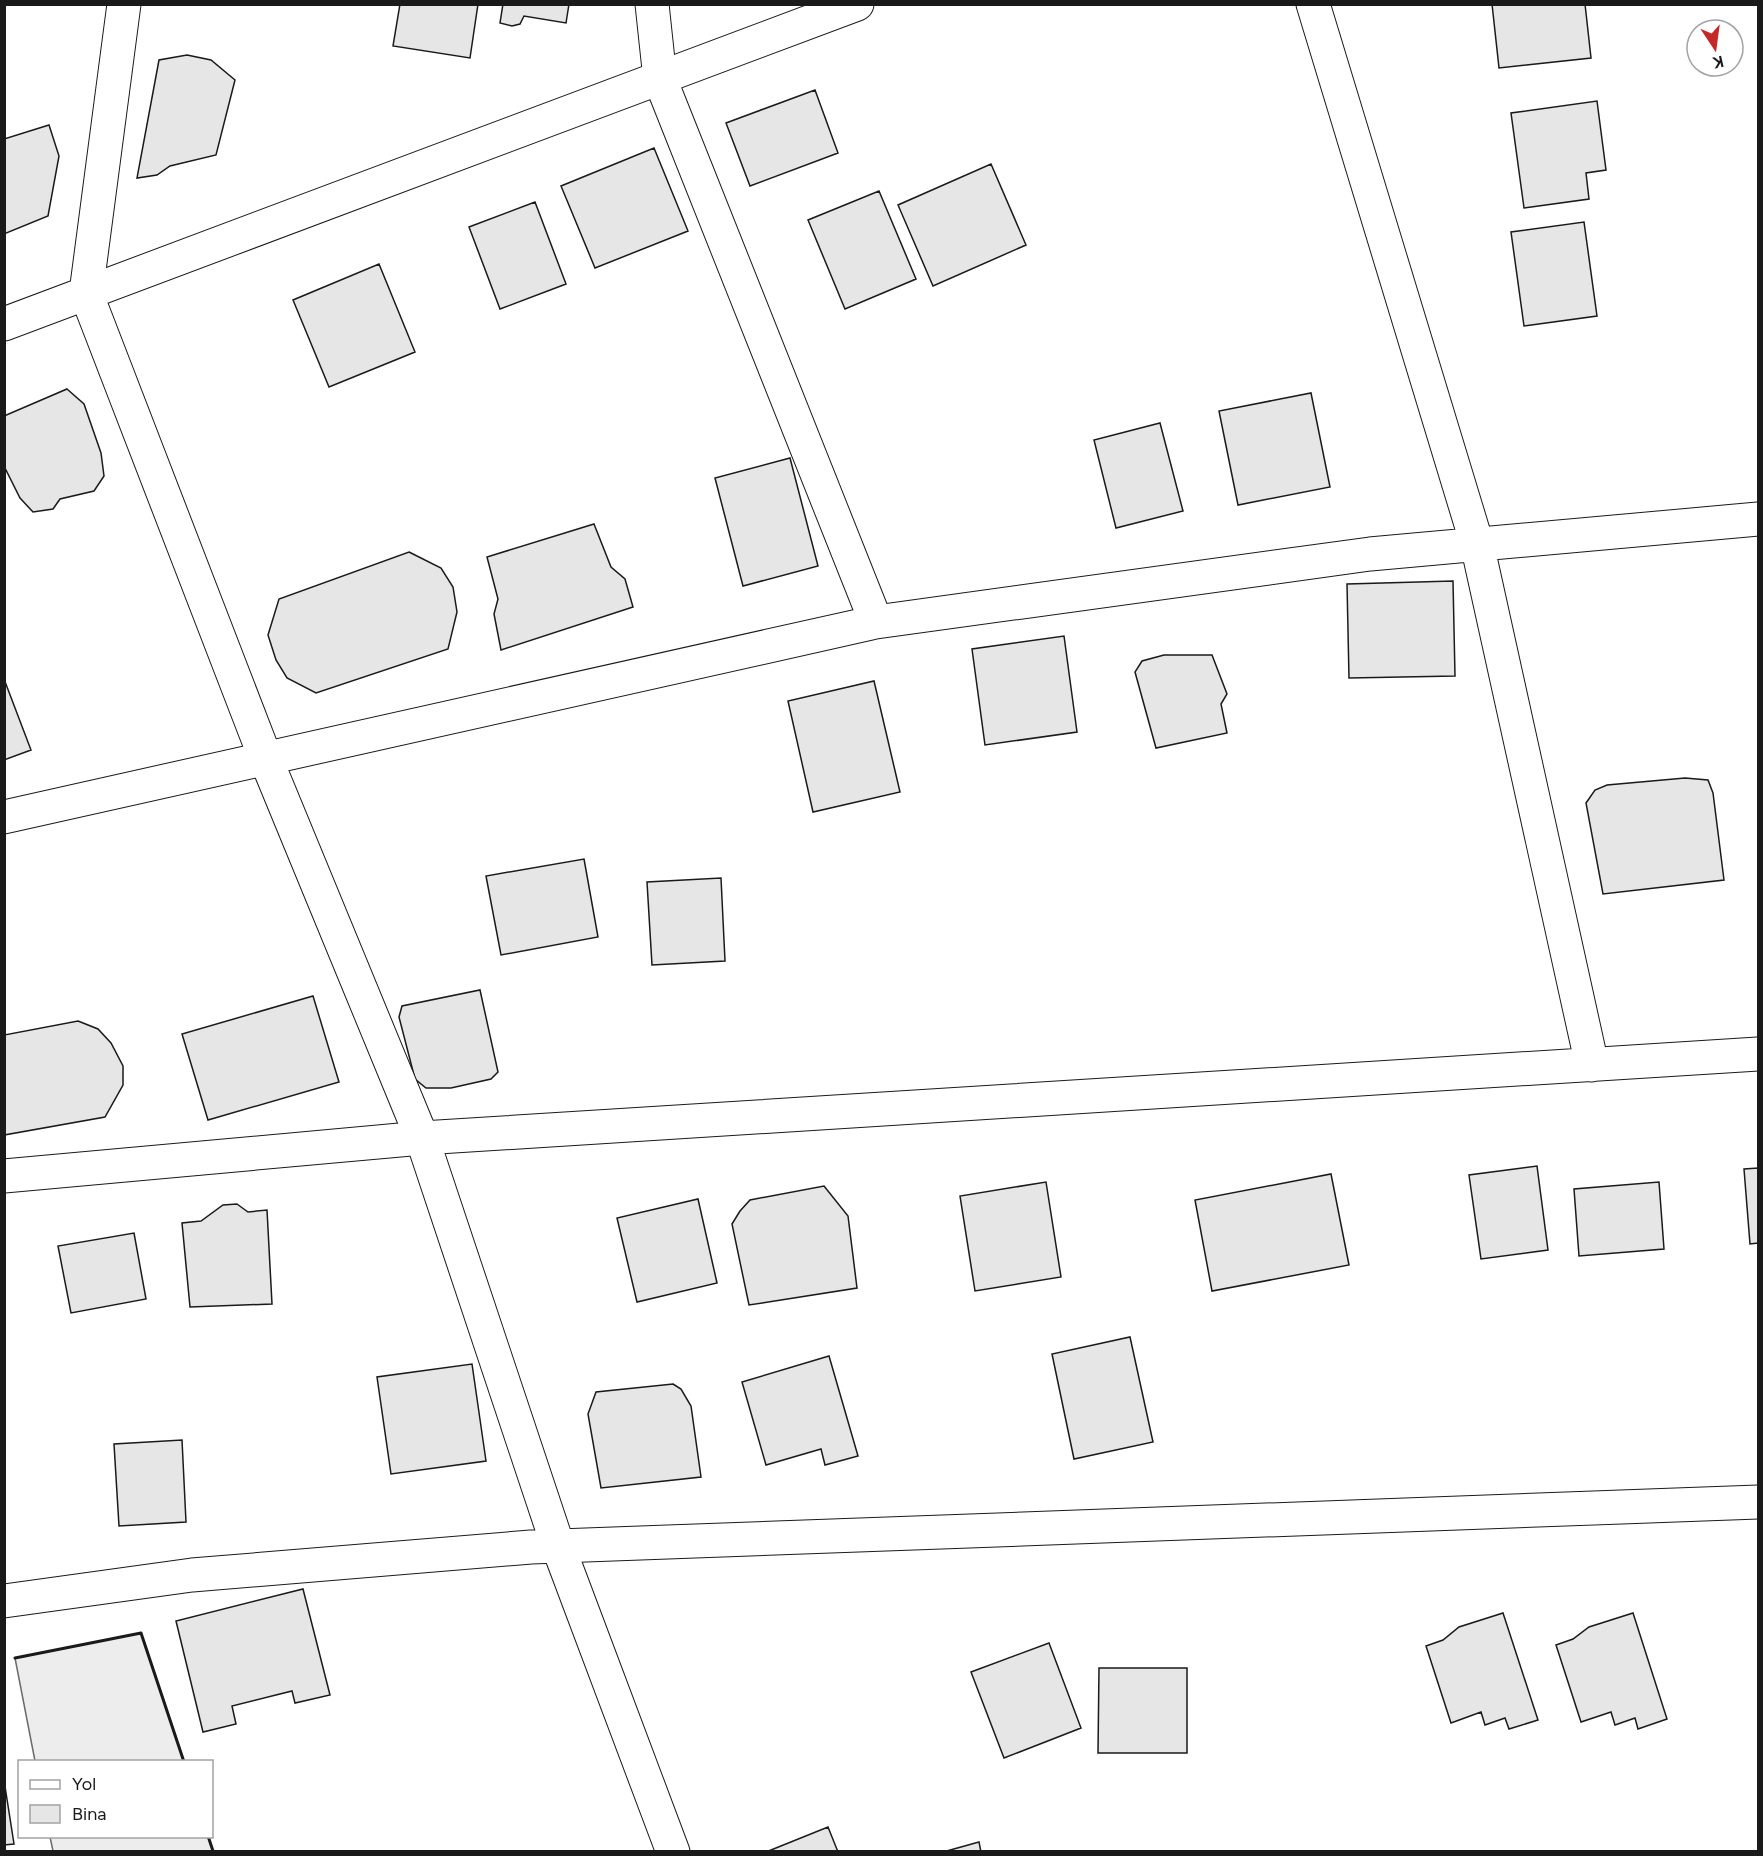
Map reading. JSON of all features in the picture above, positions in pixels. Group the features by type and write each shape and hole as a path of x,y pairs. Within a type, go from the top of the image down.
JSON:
{"street":[{"path":"124,4 86,293 265,757 422,1138 558,1546 673,1851"},
{"path":"652,4 660,79 876,622"},
{"path":"4,324 857,4"},
{"path":"1313,4 1477,544 1592,1065"},
{"path":"4,816 876,622 1359,556 1758,519"},
{"path":"4,1176 422,1138 1758,1054"},
{"path":"4,1601 192,1575 558,1546 1758,1502"}],"shaded area":[{"path":"141,1633 184,1760 35,1760 15,1658"},
{"path":"50,1838 208,1838 213,1851 53,1851"}],"building":[{"path":"400,4 478,4 470,58 393,46"},
{"path":"503,4 569,4 566,23 524,16 520,24 512,26 500,23"},
{"path":"1492,4 1585,4 1591,58 1499,68"},
{"path":"187,55 211,60 235,80 216,155 170,166 157,175 137,178 159,60"},
{"path":"815,90 838,153 750,186 726,123"},
{"path":"1597,101 1606,170 1586,173 1589,199 1524,208 1511,113"},
{"path":"49,125 59,156 48,216 4,234 4,139"},
{"path":"654,148 688,231 595,268 561,186"},
{"path":"991,164 1026,245 933,286 898,205"},
{"path":"879,191 916,279 845,309 808,220"},
{"path":"535,202 566,284 500,309 469,227"},
{"path":"1584,222 1597,316 1524,326 1511,232"},
{"path":"379,264 415,352 329,387 293,300"},
{"path":"67,389 84,404 101,453 104,476 94,491 60,499 53,509 33,512 20,498 4,466 4,416"},
{"path":"1311,393 1330,487 1238,505 1219,411"},
{"path":"1160,423 1183,511 1116,528 1094,440"},
{"path":"790,458 818,566 743,586 715,478"},
{"path":"594,524 611,567 625,579 633,607 501,650 494,614 498,599 487,557"},
{"path":"409,552 441,568 453,587 457,612 448,649 316,693 287,678 276,660 268,635 279,599"},
{"path":"1453,581 1455,676 1349,678 1347,584"},
{"path":"1064,636 1077,732 985,745 972,649"},
{"path":"1164,655 1212,655 1227,694 1221,704 1227,733 1156,748 1135,672 1142,661"},
{"path":"4,679 31,750 4,760"},
{"path":"874,681 900,792 813,812 788,701"},
{"path":"1685,778 1708,780 1713,793 1724,880 1603,894 1586,803 1595,790 1607,785"},
{"path":"584,859 598,937 501,955 486,876"},
{"path":"721,878 725,961 652,965 647,882"},
{"path":"480,990 498,1072 491,1079 451,1088 426,1088 415,1079 399,1017 402,1006"},
{"path":"313,996 339,1082 208,1120 182,1034"},
{"path":"78,1021 98,1029 111,1043 123,1066 123,1085 105,1117 4,1135 4,1035"},
{"path":"1537,1166 1548,1250 1481,1259 1469,1175"},
{"path":"1758,1168 1758,1243 1750,1244 1744,1169"},
{"path":"1331,1174 1349,1265 1212,1291 1195,1200"},
{"path":"1046,1182 1061,1277 975,1291 960,1196"},
{"path":"1659,1182 1664,1249 1579,1256 1574,1189"},
{"path":"824,1186 848,1216 857,1288 749,1305 732,1224 740,1211 750,1200"},
{"path":"698,1199 717,1283 637,1302 617,1218"},
{"path":"237,1204 248,1212 267,1210 272,1304 190,1307 182,1223 201,1221 223,1205"},
{"path":"134,1233 146,1299 71,1313 58,1246"},
{"path":"1130,1337 1153,1442 1074,1459 1052,1354"},
{"path":"829,1356 858,1456 825,1465 821,1449 766,1465 742,1382"},
{"path":"472,1364 486,1461 391,1474 377,1377"},
{"path":"673,1384 681,1389 691,1406 701,1477 601,1488 588,1414 596,1392"},
{"path":"182,1440 186,1522 119,1526 114,1444"},
{"path":"303,1589 330,1695 295,1703 292,1691 232,1706 236,1724 203,1732 176,1621"},
{"path":"1503,1613 1538,1720 1509,1729 1505,1718 1485,1725 1481,1712 1451,1723 1426,1646 1443,1640 1459,1627"},
{"path":"1633,1613 1667,1719 1638,1729 1635,1718 1615,1725 1611,1712 1581,1722 1556,1645 1573,1639 1589,1627"},
{"path":"1049,1643 1081,1728 1004,1758 971,1672"},
{"path":"1099,1668 1187,1668 1187,1753 1098,1753"},
{"path":"4,1780 14,1844 4,1845"},
{"path":"828,1827 838,1852 766,1852"},
{"path":"979,1842 981,1852 943,1852"}],"wall":[{"path":"15,1658 141,1633 183,1760"},
{"path":"207,1852 213,1851 209,1838"}]}
